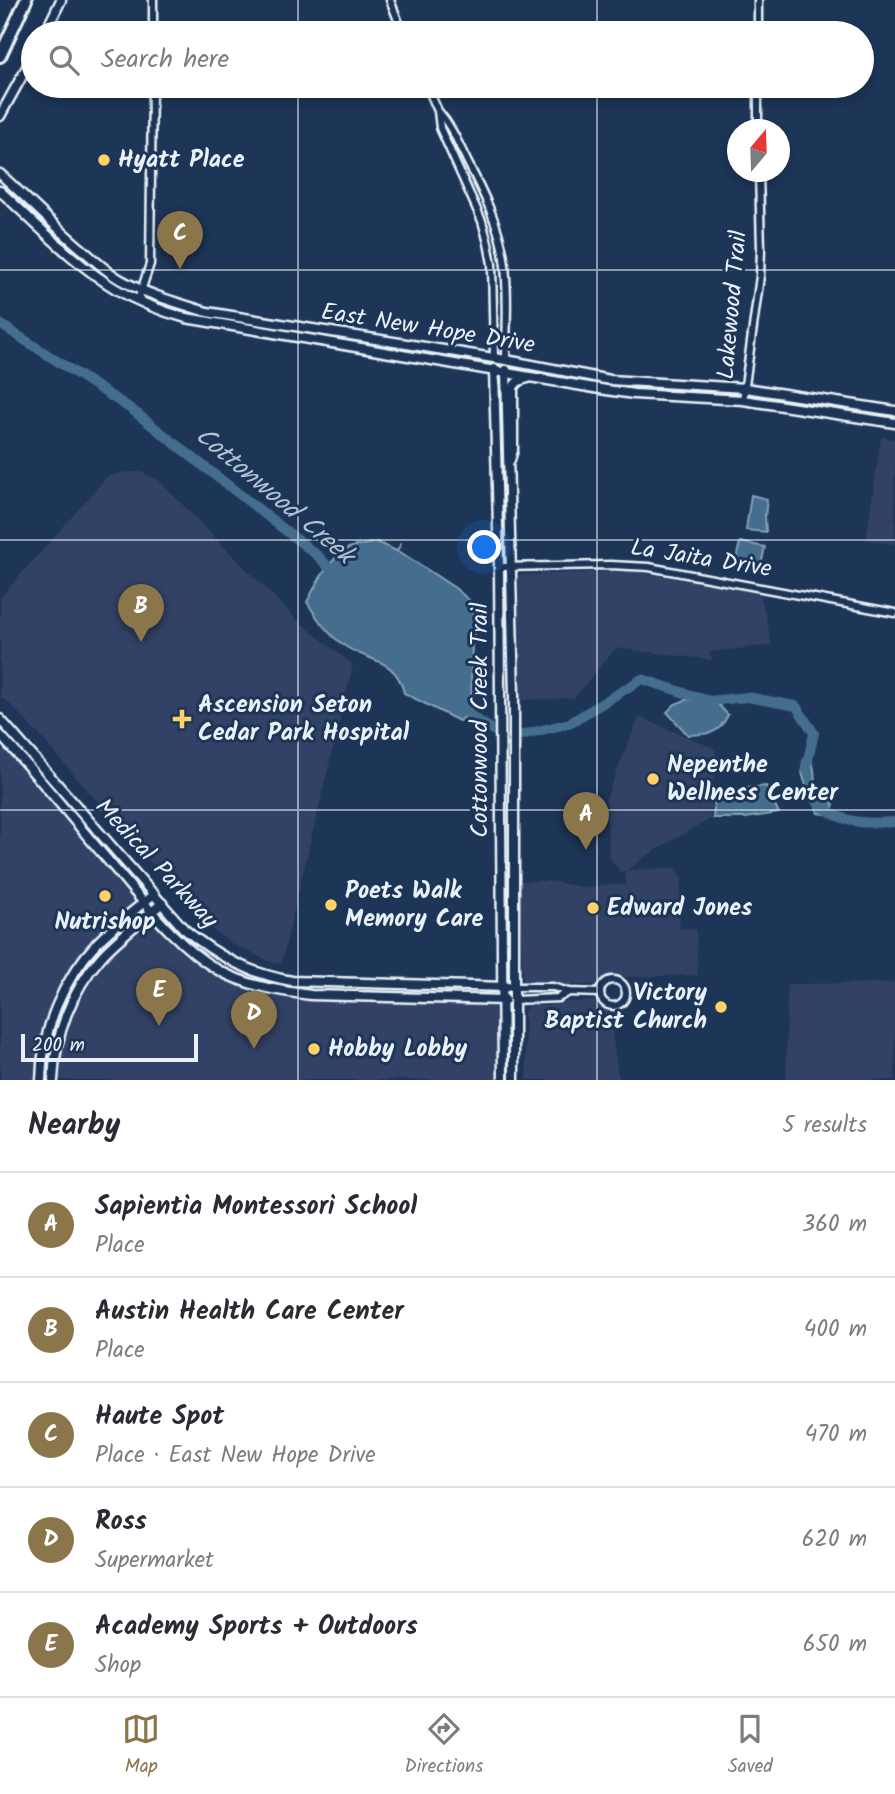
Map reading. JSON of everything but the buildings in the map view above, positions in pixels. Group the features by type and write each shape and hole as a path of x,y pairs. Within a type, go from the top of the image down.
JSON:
{"highway":[{"path":"0,56 26,0"}],"street":[{"path":"51,21 61,0"},
{"path":"153,0 153,21"},
{"path":"390,0 398,21"},
{"path":"758,0 758,21"},
{"path":"0,116 21,78"},
{"path":"138,300 150,264 152,98"},
{"path":"432,98 438,111 440,128 482,221 492,264 494,359"},
{"path":"758,98 758,119"},
{"path":"438,111 448,122 478,181 504,256 506,360"},
{"name":"East New Hope Drive","path":"0,174 61,232 119,279 176,303 207,312 506,360 610,380 745,388 895,411"},
{"name":"Lakewood Trail","path":"743,400 760,276 759,182"},
{"name":"East New Hope Drive","path":"0,191 94,274 138,300 161,311 186,318 634,394 743,400 895,423"},
{"path":"482,221 492,216"},
{"path":"309,340 315,330"},
{"name":"Cottonwood Creek Trail","path":"494,359 499,567 503,1080"},
{"name":"Cottonwood Creek Trail","path":"506,360 514,696 514,1080"},
{"path":"508,470 513,450 513,388 518,381 530,378"},
{"name":"La Jaita Drive","path":"499,567 649,567 895,613"},
{"name":"Medical Parkway","path":"0,719 184,929 212,951 245,969 277,979 336,983 553,987 569,992 600,993"},
{"name":"Medical Parkway","path":"0,735 180,942 220,971 235,978 281,991 311,995 514,1000 558,998 569,992"},
{"path":"25,764 34,758"},
{"path":"41,1080 47,1031 58,1002 80,964 97,943 154,894"},
{"path":"53,1080 56,1051 72,1001 94,965 162,903"},
{"name":"Medical Parkway","path":"613,980 623,984 626,995 623,1002 612,1006 605,1003 600,993 605,982 613,980"},
{"path":"335,996 336,983"},
{"path":"47,1031 60,1035"}],"shaded area":[{"path":"881,437 895,439 895,544 866,540"},
{"name":"Ascension Seton Cedar Park Hospital","path":"124,472 141,472 157,479 295,618 353,665 281,964 234,945 209,927 40,736 0,697 0,598 107,477"},
{"path":"751,495 767,499 766,532 746,530"},
{"path":"377,542 403,554 469,600 476,622 472,645 472,712 459,721 404,693 394,672 342,644 327,630 307,602 335,558 349,548"},
{"path":"740,542 765,547 761,565 736,560"},
{"path":"629,571 760,592 772,645 710,652 712,660 616,648 574,698 518,700 519,575"},
{"path":"688,699 714,700 728,715 717,730 688,735 667,712 675,704"},
{"path":"639,717 716,749 710,819 627,870 675,868 682,878 679,928 696,929 698,975 607,975 595,985 523,982 519,881 548,881 588,888 626,885 625,871 620,872 609,856 606,798"},
{"path":"0,748 11,756 171,942 219,975 258,991 301,998 489,1002 498,1007 499,1080 0,1080"},
{"path":"808,753 814,769 815,785 834,804 825,814 818,813 805,783 802,768"},
{"path":"766,786 779,813 745,818 713,818 715,791"},
{"path":"895,983 895,1080 786,1080 787,984"},
{"path":"596,1001 610,1013 619,1080 527,1080 524,1011 528,1006"}],"waterway":[{"name":"Cottonwood Creek","path":"0,324 131,409 318,556 336,575"},
{"path":"397,551 401,543"},
{"name":"Cottonwood Creek","path":"522,735 570,723 642,679 709,701 747,697 796,706 814,733 806,769"},
{"name":"Cottonwood Creek","path":"459,707 494,731"},
{"name":"Cottonwood Creek","path":"819,804 846,819 874,823 895,822"}],"place":[{"name":"Hyatt Place","path":"104,160"},
{"name":"Haute Spot","path":"180,269"},
{"name":"Austin Health Care Center","path":"141,642"},
{"name":"Ascension Seton Cedar Park Hospital","path":"182,719"},
{"name":"Nepenthe Wellness Center","path":"653,779"},
{"name":"Sapientia Montessori School","path":"586,850"},
{"name":"Nutrishop","path":"105,896"},
{"name":"Poets Walk Memory Care","path":"331,905"},
{"name":"Edward Jones","path":"593,908"},
{"name":"Victory Baptist Church","path":"721,1007"},
{"name":"Academy Sports + Outdoors","path":"159,1026"},
{"name":"Ross","path":"254,1049"},
{"name":"Hobby Lobby","path":"314,1049"}]}
